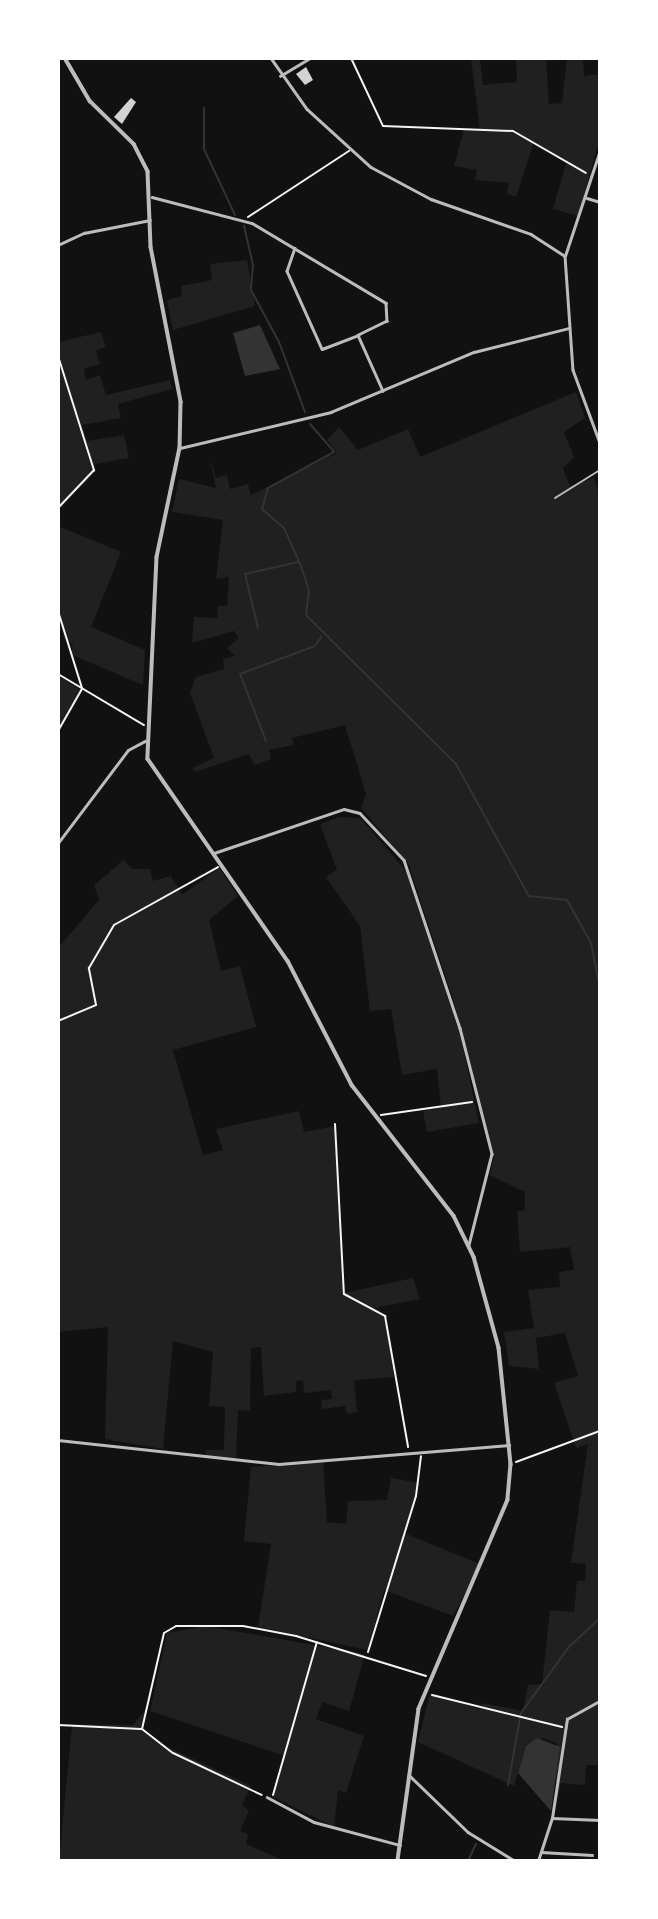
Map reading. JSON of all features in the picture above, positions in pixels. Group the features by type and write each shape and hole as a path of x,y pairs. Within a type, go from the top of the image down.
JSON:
{"street":[{"path":"65,58 90,102 134,144 152,197 150,220 181,402 180,448 157,557 145,726 148,759 288,961 373,1116 454,1216 469,1245 499,1349 511,1464 504,1518 424,1692 409,1775 398,1861"},
{"path":"271,58 280,76 349,150 416,192 531,234 565,256"},
{"path":"280,76 310,58"},
{"path":"600,150 587,198 565,256 573,370 600,443"},
{"path":"152,197 246,221 295,248 386,303 387,321 322,349 287,271 295,248"},
{"path":"587,198 600,202"},
{"path":"58,245 84,233 150,220"},
{"path":"180,448 331,412 474,352 569,328"},
{"path":"358,335 383,391"},
{"path":"58,843 128,750 145,741"},
{"path":"214,853 344,809 360,813 410,873 479,1101 492,1154 469,1245"},
{"path":"58,1440 245,1463 509,1445"},
{"path":"538,1861 552,1818 567,1727 578,1709 600,1701"},
{"path":"409,1775 468,1832 515,1861"},
{"path":"269,1798 314,1822 400,1845"},
{"path":"552,1818 600,1819"},
{"path":"541,1852 592,1855"}],"lane":[{"path":"555,498 600,470"}],"path":[{"path":"351,58 383,126 513,131 593,177"},
{"path":"246,221 349,150"},
{"path":"58,356 94,470 58,508"},
{"path":"58,611 82,689 58,731"},
{"path":"58,674 145,726"},
{"path":"58,1021 96,1005 89,968 114,925 185,891 222,865"},
{"path":"373,1116 479,1101"},
{"path":"335,1124 344,1294 386,1316 409,1451"},
{"path":"511,1464 600,1431"},
{"path":"367,1653 420,1483 421,1451"},
{"path":"142,1729 169,1628 243,1626 317,1640 367,1653 430,1678"},
{"path":"58,1725 142,1729 173,1753 269,1798 317,1640"},
{"path":"424,1692 524,1722 567,1727"}],"shaded area":[{"path":"471,58 480,58 483,85 517,82 516,58 546,58 549,104 562,103 567,58 583,58 584,76 600,74 600,138 578,216 553,209 567,160 534,142 516,197 507,194 509,183 475,180 477,170 454,166 464,129 480,130"},
{"path":"247,260 255,306 173,330 167,300 182,296 181,286 212,280 210,264"},
{"path":"260,325 280,369 245,376 233,333"},
{"path":"101,332 106,347 96,350 100,364 84,369 86,380 100,375 106,395 170,380 172,389 118,404 121,418 82,425 87,441 124,435 129,458 95,464 96,471 58,510 58,342"},
{"path":"576,392 585,418 564,432 574,457 563,468 570,486 594,478 600,496 600,1765 586,1765 585,1785 561,1783 555,1808 557,1743 542,1738 526,1745 514,1786 418,1742 430,1693 479,1709 482,1703 523,1711 528,1685 542,1684 550,1610 574,1612 577,1581 585,1581 586,1564 571,1563 588,1444 576,1448 554,1383 578,1376 565,1333 536,1338 539,1369 509,1366 504,1332 534,1328 528,1290 560,1287 559,1272 574,1270 570,1247 520,1252 517,1211 525,1210 525,1192 490,1175 494,1155 454,1002 408,863 361,808 366,794 345,725 292,738 294,745 269,750 271,759 254,765 249,754 195,772 192,768 214,758 190,693 196,677 224,669 223,659 235,656 227,648 239,638 234,631 192,643 194,617 217,618 218,606 227,606 229,577 216,579 223,520 172,512 179,479 216,488 209,455 216,478 227,475 230,489 248,484 251,495 337,453 327,440 339,427 358,450 408,429 420,457"},
{"path":"58,526 121,552 91,627 145,650 143,685 70,654 73,645 64,638 58,615"},
{"path":"58,676 82,691 58,732"},
{"path":"339,817 360,818 406,871 461,1038 479,1123 427,1132 423,1111 441,1108 437,1069 402,1075 391,1009 370,1011 360,926 326,877 337,870 320,824"},
{"path":"124,860 132,869 150,869 153,881 171,876 182,895 219,868 238,896 209,920 221,971 240,966 256,1027 173,1050 203,1155 223,1150 216,1129 299,1111 304,1132 336,1126 344,1293 413,1278 420,1299 374,1308 386,1316 394,1377 354,1380 357,1412 347,1414 345,1406 322,1409 321,1400 332,1399 331,1390 304,1393 303,1380 296,1381 296,1392 264,1396 261,1347 251,1348 250,1411 238,1410 236,1461 205,1456 206,1450 224,1450 225,1407 209,1406 213,1352 173,1341 163,1449 105,1439 108,1327 58,1332 58,948 99,900 94,885"},
{"path":"323,1462 327,1522 346,1524 348,1501 387,1500 391,1478 420,1483 404,1533 480,1564 453,1616 384,1590 368,1650 258,1627 271,1544 244,1541 251,1467"},
{"path":"206,1626 365,1654 349,1711 322,1702 316,1719 364,1736 346,1793 338,1790 334,1827 273,1797 285,1756 150,1711 167,1633"},
{"path":"146,1709 141,1726 159,1743 251,1786 242,1805 249,1810 240,1831 248,1834 246,1844 285,1861 59,1861 72,1725 65,1724 133,1725"},
{"path":"537,1738 560,1747 551,1811 518,1773 526,1746"}],"building":[{"path":"306,67 313,80 305,85 296,74"},
{"path":"131,98 136,102 122,124 114,117"}],"waterway":[{"path":"204,108 204,149 235,215"},
{"path":"244,226 253,265 251,290 279,342 305,412"},
{"path":"310,424 334,452 268,488 262,509 284,528 301,566 309,590 306,615 456,764 529,896 567,900 591,943 600,989"},
{"path":"258,628 245,574 299,562"},
{"path":"266,741 240,674 315,646 321,637"},
{"path":"508,1785 521,1713 569,1647 600,1618"},
{"path":"468,1861 476,1844"}]}
